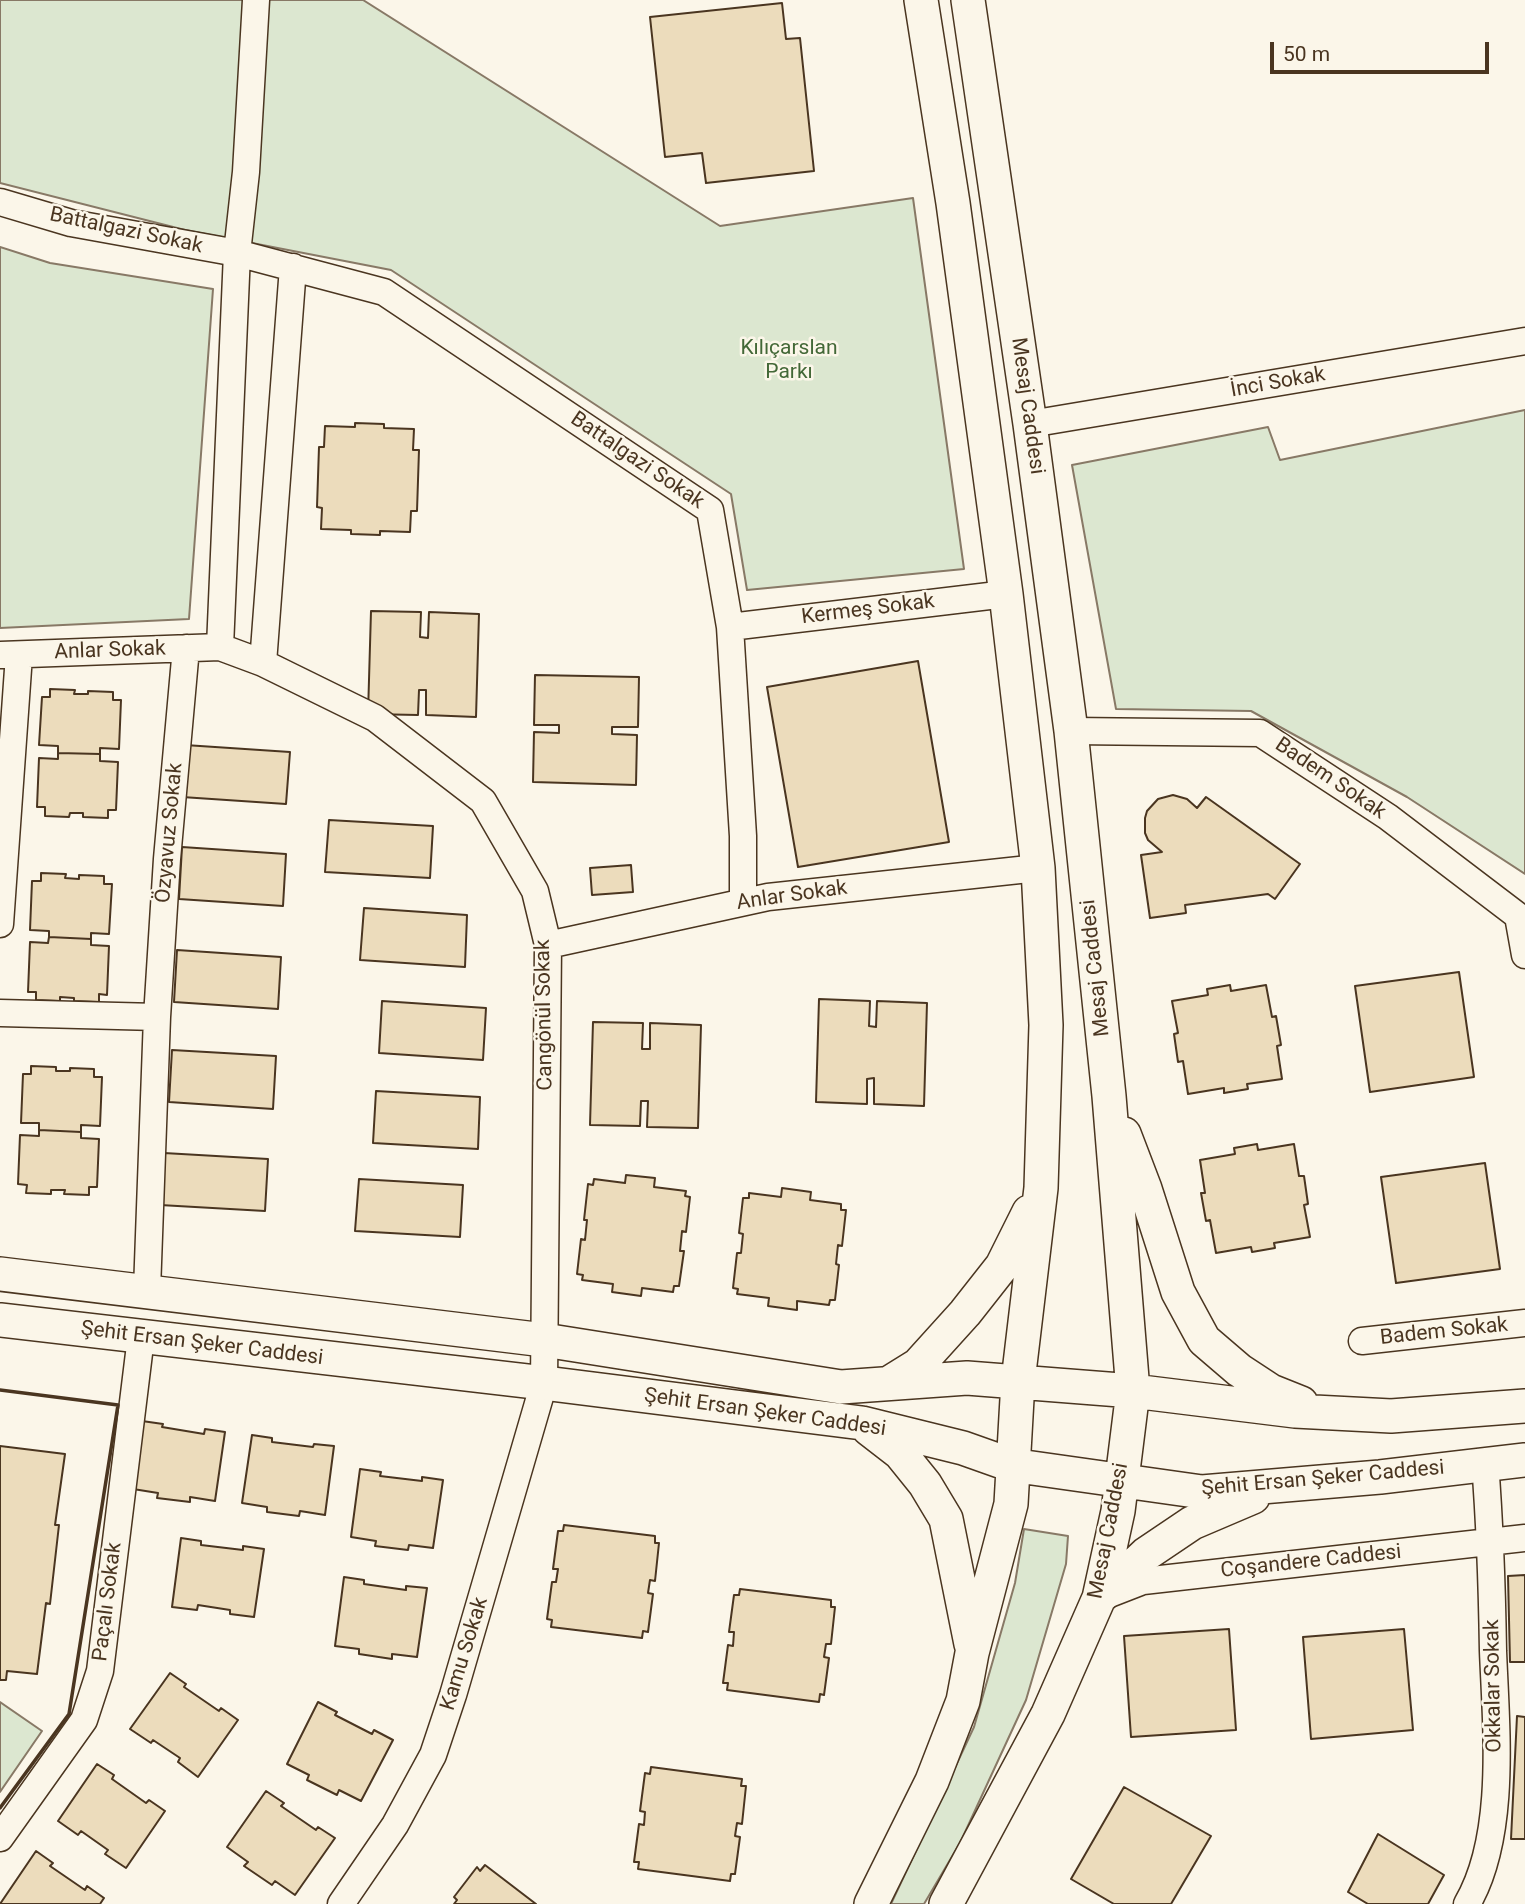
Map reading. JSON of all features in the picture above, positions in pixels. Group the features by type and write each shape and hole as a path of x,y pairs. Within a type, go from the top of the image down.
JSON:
{"street":[{"path":"220,647 237,253 246,172 256,0"},
{"path":"871,1904 933,1781 962,1701 1011,1504 1011,1465 1018,1381 1041,1188 1046,1025 1038,868 1006,593 953,203 921,0"},
{"name":"Mesaj Caddesi","path":"946,1904 1048,1714 1099,1598 1118,1511 1133,1391 1109,1096 1072,732 968,0"},
{"name":"Battalgazi Sokak","path":"0,202 71,223 237,253 384,292 710,510 730,627 743,836 743,902"},
{"path":"263,663 292,267"},
{"name":"İnci Sokak","path":"1030,424 1525,341"},
{"name":"Kermeş Sokak","path":"730,627 1006,593"},
{"name":"Anlar Sokak","path":"9,655 220,647"},
{"name":"Cangönül Sokak","path":"220,647 263,663 375,719 483,801 535,891 548,945 544,1383"},
{"name":"Özyavuz Sokak","path":"147,1290 157,1017 167,859 186,648"},
{"path":"0,924 9,655"},
{"name":"Badem Sokak","path":"1072,732 1260,733 1388,817 1518,916 1525,955"},
{"name":"Anlar Sokak","path":"548,945 768,897 1038,868"},
{"path":"0,1013 157,1017"},
{"path":"1109,1096 1145,1189 1178,1292 1204,1340 1239,1370 1271,1391 1319,1412"},
{"path":"889,1383 918,1365 965,1313 1002,1266 1041,1188"},
{"name":"Şehit Ersan Şeker Caddesi","path":"0,1274 544,1340 841,1387 967,1378 1133,1391 1295,1411 1391,1416 1525,1406"},
{"name":"Şehit Ersan Şeker Caddesi","path":"0,1320 862,1423 963,1448 1011,1465 1202,1492 1380,1477 1525,1460"},
{"name":"Badem Sokak","path":"1362,1341 1525,1323"},
{"name":"Paçalı Sokak","path":"0,1838 71,1742 93,1697 100,1671 141,1337"},
{"name":"Kamu Sokak","path":"341,1904 395,1825 433,1755 544,1383"},
{"path":"862,1423 900,1453 925,1484 946,1519 972,1653"},
{"name":"Okkalar Sokak","path":"1467,1904 1479,1884 1493,1831 1496,1736 1485,1463"},
{"path":"1099,1598 1146,1554 1192,1523 1282,1485"},
{"name":"Coşandere Caddesi","path":"1099,1598 1143,1581 1525,1538"}],"green space":[{"name":"Kılıçarslan Parkı","path":"0,0 363,0 720,226 913,198 964,569 747,590 731,494 391,270 185,230 0,183"},
{"path":"0,247 50,263 213,289 189,619 0,628"},
{"path":"1525,410 1525,874 1407,797 1251,711 1116,709 1072,465 1268,427 1280,460"},
{"path":"1024,1529 1068,1536 1066,1564 1026,1700 960,1843 924,1904 891,1904 974,1727 1015,1583"},
{"path":"0,1702 42,1731 0,1792"}],"building":[{"path":"782,3 786,39 800,38 814,171 706,183 702,153 665,157 650,17"},
{"path":"355,423 414,429 413,450 419,450 417,511 411,511 410,532 380,531 380,535 321,529 322,508 317,507 319,447 324,447 325,426 355,427"},
{"path":"371,611 421,612 420,637 428,638 429,612 479,614 476,717 426,715 426,690 419,690 418,715 368,714"},
{"path":"918,661 949,842 798,867 767,687"},
{"path":"535,675 639,677 638,727 612,727 612,734 637,735 636,785 533,782 534,732 559,733 559,725 534,725"},
{"path":"50,689 75,690 74,694 88,694 88,691 113,692 113,700 121,700 119,749 100,748 100,754 58,753 58,746 39,745 42,697 50,697"},
{"path":"185,745 290,752 286,804 182,797"},
{"path":"58,753 100,754 100,761 118,762 116,810 108,810 108,818 83,817 83,813 70,813 69,817 45,816 45,807 37,807 39,758 58,759"},
{"path":"1173,795 1187,799 1197,808 1206,797 1300,864 1275,899 1268,894 1185,905 1186,913 1150,918 1141,855 1162,852 1148,840 1145,818 1147,811 1158,799"},
{"path":"329,820 433,826 430,878 325,872"},
{"path":"182,847 286,854 283,906 179,899"},
{"path":"631,865 633,892 592,895 590,868"},
{"path":"41,873 66,874 65,878 79,879 79,875 104,876 104,884 112,884 109,934 91,933 91,939 49,937 49,931 30,930 32,881 41,881"},
{"path":"364,908 467,915 465,967 360,960"},
{"path":"49,937 91,939 91,945 109,946 107,995 99,994 99,1002 74,1001 74,998 60,997 60,1001 36,1000 36,992 28,992 30,942 48,943"},
{"path":"177,950 281,957 278,1009 174,1002"},
{"path":"1459,972 1474,1077 1370,1092 1355,986"},
{"path":"1230,985 1231,991 1266,985 1272,1017 1276,1016 1281,1045 1277,1046 1282,1079 1247,1084 1248,1089 1224,1093 1224,1088 1188,1094 1183,1061 1178,1062 1174,1034 1178,1033 1172,1001 1208,995 1207,989"},
{"path":"819,999 870,1001 869,1026 876,1027 877,1001 927,1003 924,1106 874,1104 874,1078 867,1079 867,1104 816,1102"},
{"path":"382,1001 486,1008 483,1060 379,1053"},
{"path":"593,1022 643,1023 642,1049 650,1049 650,1023 701,1025 698,1128 647,1127 648,1101 641,1101 640,1126 590,1125"},
{"path":"172,1050 276,1056 273,1109 169,1102"},
{"path":"31,1066 56,1067 56,1071 70,1071 70,1068 94,1069 94,1077 102,1077 100,1126 81,1125 81,1132 39,1130 39,1123 21,1123 23,1074 31,1074"},
{"path":"376,1091 480,1097 478,1149 373,1143"},
{"path":"39,1130 81,1132 81,1138 99,1139 97,1187 89,1187 89,1195 64,1194 65,1190 51,1190 51,1194 26,1193 27,1185 18,1184 20,1135 39,1136"},
{"path":"1257,1144 1258,1150 1294,1144 1299,1176 1304,1176 1308,1204 1304,1205 1310,1237 1274,1243 1275,1248 1252,1252 1251,1247 1216,1253 1210,1220 1206,1221 1201,1193 1205,1193 1200,1160 1235,1154 1234,1148"},
{"path":"164,1153 268,1159 265,1211 160,1205"},
{"path":"1485,1163 1500,1269 1396,1283 1381,1177"},
{"path":"626,1175 655,1178 654,1187 686,1191 685,1196 690,1197 686,1232 682,1231 680,1251 684,1251 679,1286 674,1286 673,1292 642,1288 641,1296 612,1292 613,1284 582,1280 583,1275 577,1274 581,1239 585,1240 588,1184 593,1185 594,1179 625,1183"},
{"path":"359,1179 463,1185 460,1237 355,1231"},
{"path":"782,1188 811,1192 810,1200 841,1204 841,1210 846,1210 842,1246 838,1245 835,1300 830,1300 829,1305 797,1301 797,1310 768,1306 769,1298 737,1294 738,1289 733,1288 737,1253 741,1253 743,1234 739,1233 743,1198 749,1198 749,1193 781,1197"},
{"path":"142,1421 204,1434 205,1429 225,1432 215,1501 190,1497 190,1502 157,1498 158,1493 133,1489"},
{"path":"252,1435 272,1438 272,1442 313,1447 314,1444 334,1446 325,1515 300,1511 299,1516 267,1512 267,1507 242,1503"},
{"path":"0,1446 65,1454 55,1525 59,1525 50,1604 46,1603 37,1674 7,1671 6,1680 0,1680"},
{"path":"360,1469 381,1472 380,1476 422,1481 422,1477 443,1480 433,1548 409,1545 408,1550 375,1546 376,1541 351,1537"},
{"path":"564,1525 655,1536 655,1543 659,1543 655,1581 650,1580 648,1593 653,1594 648,1632 643,1631 642,1638 551,1627 552,1620 547,1619 552,1582 556,1582 558,1569 553,1569 558,1531 563,1531"},
{"path":"181,1538 201,1541 201,1545 243,1550 243,1546 264,1549 254,1617 198,1605 197,1610 172,1607"},
{"path":"1525,1575 1525,1662 1510,1662 1508,1576"},
{"path":"344,1577 364,1580 364,1584 406,1590 406,1586 427,1588 417,1657 392,1654 392,1659 359,1654 359,1649 335,1646"},
{"path":"740,1589 831,1600 831,1607 835,1607 831,1644 826,1644 824,1657 829,1658 824,1695 820,1694 819,1702 727,1690 728,1683 723,1683 728,1645 733,1646 734,1632 729,1632 734,1595 739,1595"},
{"path":"1229,1629 1236,1730 1131,1737 1124,1636"},
{"path":"1404,1629 1413,1730 1311,1739 1303,1637"},
{"path":"170,1673 186,1684 184,1687 219,1711 221,1708 238,1720 198,1777 178,1762 180,1758 130,1729"},
{"path":"318,1702 337,1712 335,1715 372,1734 374,1730 393,1740 361,1801 339,1790 337,1795 307,1780 309,1775 287,1764"},
{"path":"1517,1716 1525,1717 1525,1839 1511,1839"},
{"path":"97,1764 114,1775 112,1779 146,1803 149,1800 165,1811 126,1868 105,1854 108,1850 81,1831 78,1835 58,1821"},
{"path":"651,1767 742,1779 741,1786 746,1786 742,1824 737,1823 735,1836 740,1837 735,1874 731,1874 730,1881 638,1869 639,1862 634,1862 639,1824 644,1825 645,1812 640,1811 645,1773 650,1774"},
{"path":"1124,1787 1211,1836 1171,1904 1114,1904 1071,1879"},
{"path":"266,1791 284,1803 281,1806 316,1830 318,1827 335,1838 295,1895 275,1881 272,1885 244,1866 248,1862 227,1847"},
{"path":"1378,1834 1444,1875 1428,1904 1368,1904 1348,1892"},
{"path":"36,1851 53,1863 50,1866 85,1890 87,1886 104,1898 100,1904 0,1904"},
{"path":"485,1865 536,1904 454,1904 457,1900 454,1897 477,1867 480,1871"}],"wall":[{"path":"0,1390 118,1405 69,1714 0,1808"}]}
